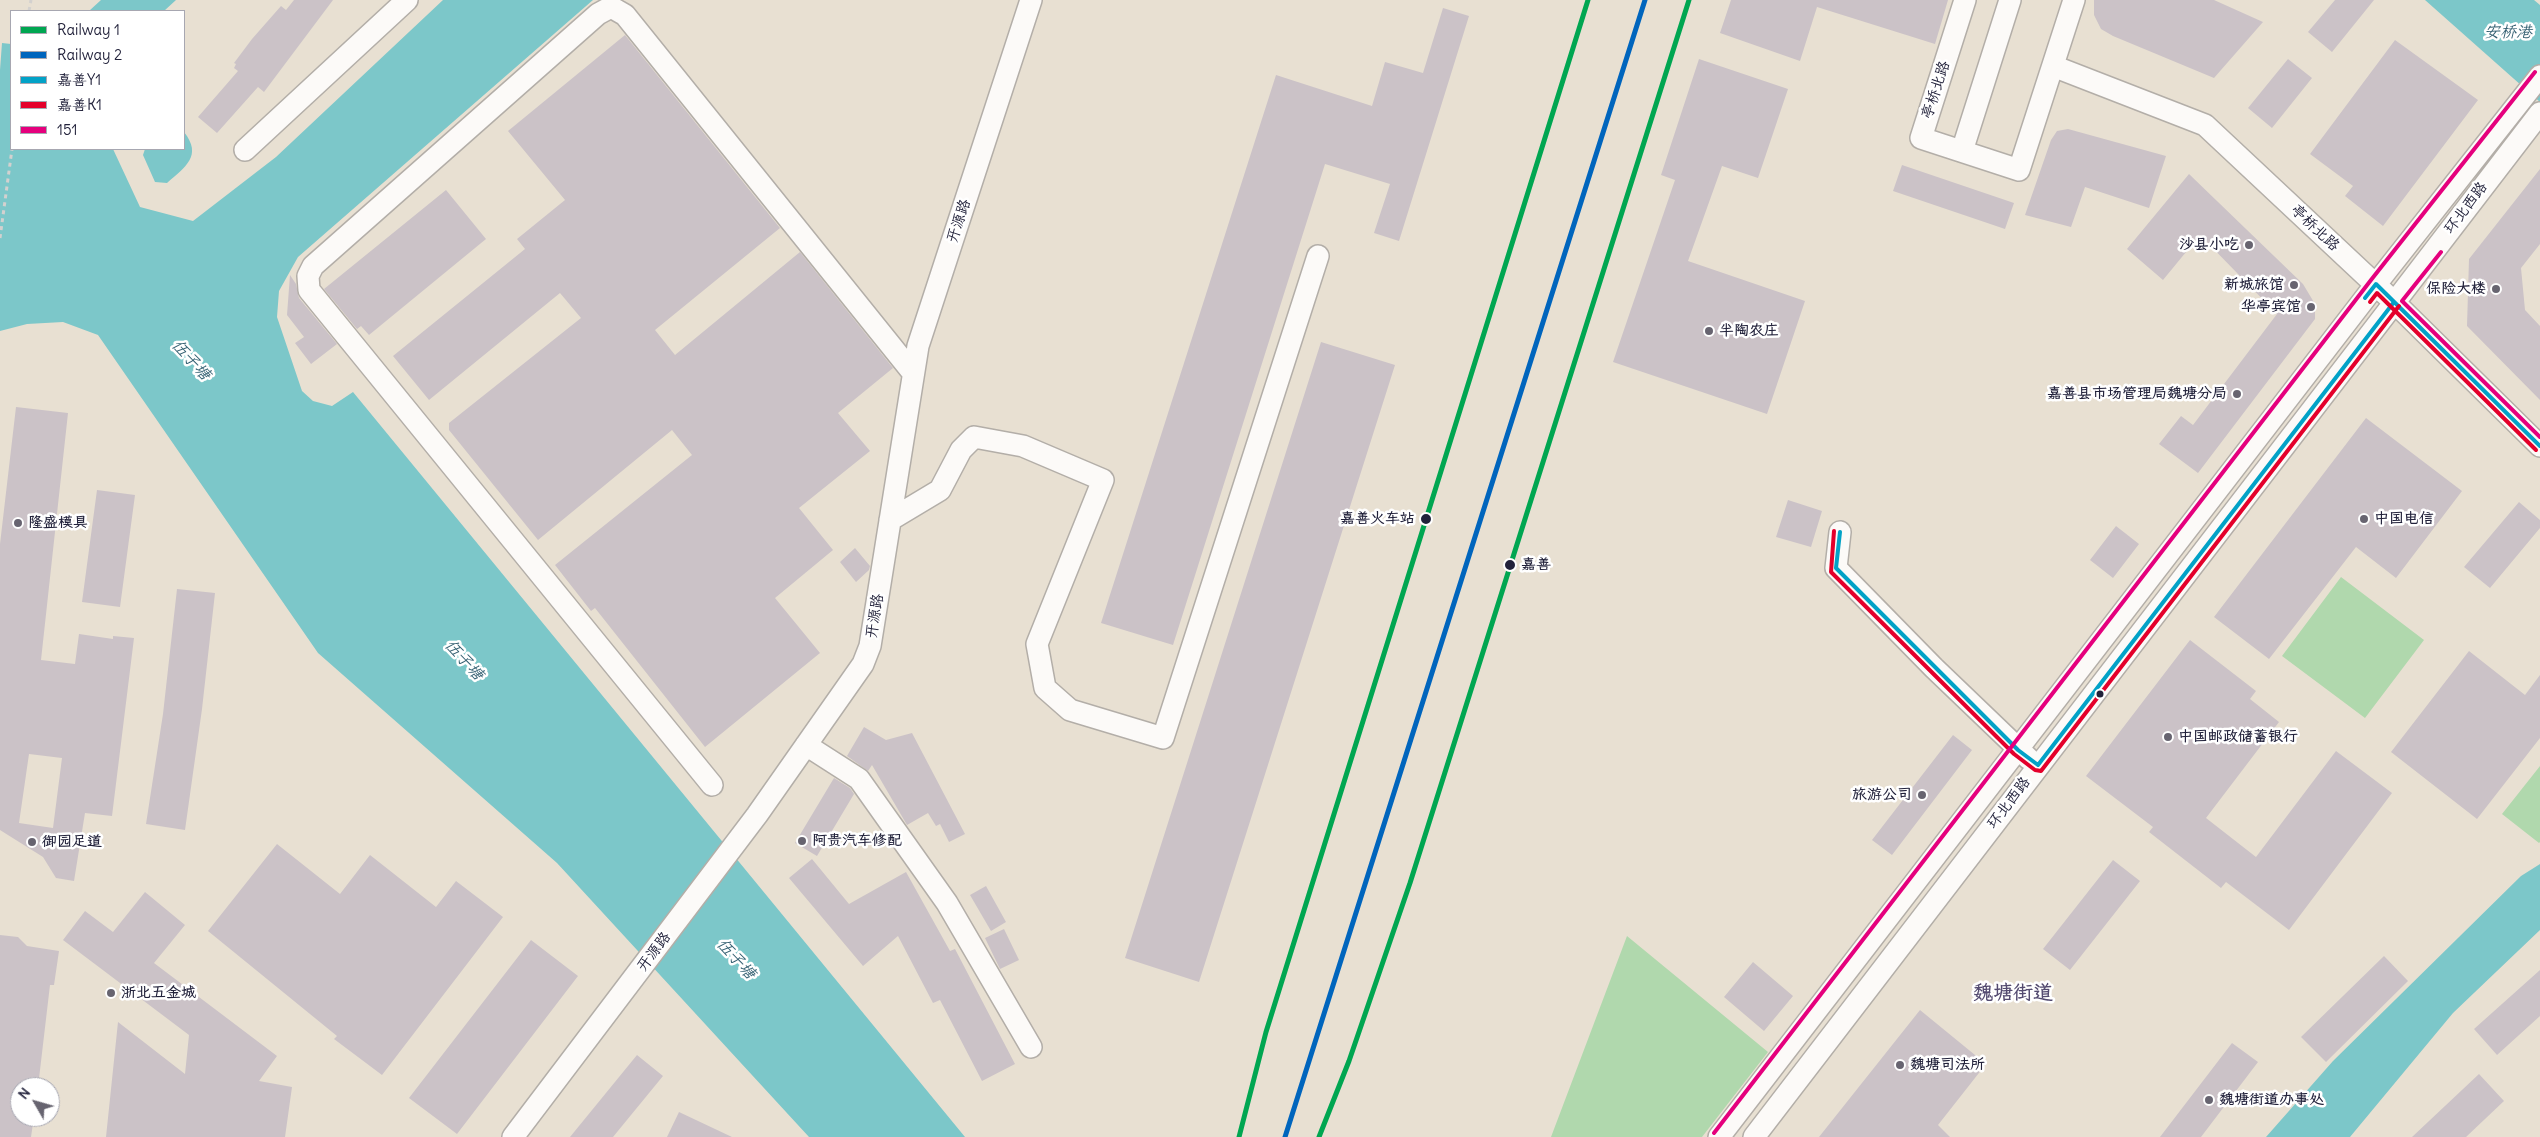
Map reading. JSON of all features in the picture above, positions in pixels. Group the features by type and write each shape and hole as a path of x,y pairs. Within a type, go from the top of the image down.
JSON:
{"street":[{"path":"245,150 407,0"},
{"name":"开源路","path":"513,1137 757,815 863,664 870,646 918,346 1031,0"},
{"name":"亭桥北路","path":"1965,0 1921,138 2019,170 2074,0"},
{"path":"1962,151 2010,0"},
{"path":"712,785 309,290 311,271 320,260 598,14 611,7 625,16 913,373"},
{"name":"亭桥北路","path":"2053,66 2205,125 2376,284 2540,446"},
{"name":"环北西路","path":"1719,1137 2376,284 2540,76"},
{"name":"环北西路","path":"1754,1137 2540,113"},
{"path":"890,520 940,490 961,450 974,437 1023,446 1102,480 1037,644 1044,688 1070,710 1163,738 1318,256"},
{"path":"1840,532 1836,568 2018,750 2038,765"},
{"path":"806,745 859,779 947,903 1031,1047"}],"path":[{"path":"0,238 12,150"}],"green space":[{"path":"2341,577 2424,640 2365,718 2282,656"},
{"path":"2540,766 2540,842 2539,843 2502,814"},
{"path":"1627,936 1768,1052 1702,1137 1551,1137"}],"water":[{"path":"101,0 176,0 165,10 90,10"},
{"name":"伍子塘","path":"443,0 593,0 298,257 279,291 277,317 302,391 313,401 332,406 353,392 965,1137 809,1137 557,863 318,653 98,335 63,322 27,324 0,331 0,70 2,43 10,44 10,150 113,150 140,207 193,221 276,157"},
{"name":"安桥港","path":"2425,0 2534,0 2540,5 2540,102"},
{"path":"185,134 192,148 192,154 185,166 167,183 155,182 143,155 145,150 185,150"},
{"path":"2540,864 2540,930 2453,1013 2350,1137 2266,1137 2333,1061 2521,876"}],"building":[{"path":"294,0 333,0 264,92 258,87 217,133 198,117 238,71 234,68 236,64 234,63 252,39 281,6 286,10"},
{"path":"1731,0 1948,0 1935,44 1817,7 1800,61 1720,33"},
{"path":"2094,0 2214,0 2263,22 2214,78 2113,36 2101,29 2094,15"},
{"path":"2335,0 2374,0 2332,52 2308,32"},
{"path":"1443,8 1469,16 1399,241 1374,233 1390,184 1325,164 1173,645 1101,623 1276,75 1372,106 1385,62 1423,73"},
{"path":"625,35 780,228 655,330 675,355 800,252 893,368 838,413 870,451 799,508 833,550 775,598 820,653 705,747 595,608 591,611 555,565 692,455 672,430 538,540 449,430 449,423 581,318 560,293 429,400 393,356 525,249 517,239 565,200 508,131"},
{"path":"2395,40 2478,100 2383,226 2345,196 2353,186 2310,154"},
{"name":"半陶农庄","path":"1699,59 1788,89 1758,178 1722,166 1688,261 1805,301 1767,414 1613,362 1675,180 1661,175"},
{"path":"2288,59 2312,78 2272,128 2248,108"},
{"path":"2068,129 2166,156 2149,208 2085,187 2071,227 2025,215 2051,140 2057,131"},
{"path":"1902,165 2014,203 2005,229 1893,191"},
{"name":"保险大楼","path":"2540,169 2540,244 2521,268 2525,310 2540,326 2540,400 2467,326 2469,259"},
{"path":"2189,174 2303,284 2315,304 2315,319 2198,473 2159,444 2181,416 2193,425 2277,314 2200,235 2163,280 2127,249"},
{"path":"446,190 486,239 369,335 361,326 357,329 324,289"},
{"path":"290,275 296,284 299,298 337,344 311,364 295,343 304,337 287,315"},
{"path":"1321,342 1395,365 1199,982 1125,958"},
{"path":"16,407 68,413 41,660 75,664 79,634 113,639 113,636 134,638 112,816 85,813 74,881 56,878 43,857 0,830 0,544","holes":["29,754 62,758 53,828 19,823"]},
{"name":"中国电信","path":"2366,418 2462,491 2396,578 2356,547 2269,659 2214,617"},
{"path":"97,490 135,495 120,607 82,602"},
{"path":"1788,500 1822,511 1811,547 1776,537"},
{"path":"2519,502 2540,520 2540,528 2490,588 2464,567"},
{"path":"2116,526 2139,544 2113,578 2090,560"},
{"path":"855,548 870,566 869,570 856,582 840,562"},
{"path":"177,589 215,593 202,709 185,830 146,824 163,714"},
{"path":"2190,640 2256,691 2250,699 2279,722 2206,818 2256,857 2336,751 2392,793 2289,930 2226,882 2221,888 2149,832 2153,827 2086,776"},
{"path":"2469,651 2525,695 2540,675 2540,738 2477,819 2391,752"},
{"path":"864,727 886,740 912,733 965,834 949,842 940,824 936,826 928,813 907,825 872,765 868,771 847,756"},
{"name":"旅游公司","path":"1953,735 1972,750 1892,855 1872,840"},
{"path":"834,778 850,788 854,794 817,856 795,843"},
{"path":"277,844 340,894 370,855 436,907 456,881 503,917 382,1075 334,1039 337,1036 208,931"},
{"path":"812,859 849,904 906,872 950,951 955,949 1015,1064 982,1081 940,1000 933,1003 898,936 863,966 789,878"},
{"path":"2113,860 2140,881 2070,970 2043,949"},
{"path":"986,886 1006,922 991,931 970,895"},
{"path":"145,892 185,925 154,963 277,1056 259,1081 292,1087 285,1137 106,1137 118,1022 185,1074 189,1035 63,940 85,911 113,932"},
{"path":"1004,929 1019,960 1000,969 985,938"},
{"path":"0,935 18,937 27,946 59,951 54,985 50,985 39,1077 10,1077 10,1127 32,1127 31,1137 0,1137"},
{"path":"531,940 578,976 457,1134 409,1098"},
{"path":"2384,956 2408,981 2326,1062 2301,1037"},
{"path":"1753,962 1793,996 1764,1031 1724,997"},
{"path":"2540,970 2540,1016 2497,1055 2474,1029"},
{"path":"1920,1010 1986,1064 1938,1125 1950,1137 1819,1137"},
{"name":"魏塘街道办事处","path":"2232,1043 2258,1062 2201,1137 2160,1137"},
{"path":"637,1055 663,1076 613,1137 570,1137"},
{"path":"2479,1074 2504,1101 2466,1137 2412,1137"},
{"path":"679,1112 732,1137 667,1137"}],"rail line":[{"name":"1","path":"1239,1137 1266,1032 1588,0"},
{"name":"2","path":"1285,1137 1645,0"},
{"name":"1","path":"1319,1137 1349,1061 1410,883 1689,0"}],"transit line":[{"name":"151","path":"1714,1133 2371,280 2535,72"},
{"name":"151","path":"2441,252 2402,301 2540,437"},
{"name":"嘉善Y1","path":"2365,298 2376,284 2540,446"},
{"name":"嘉善K1","path":"2370,302 2377,293 2536,450"},
{"name":"嘉善Y1","path":"1840,532 1836,568 2018,750 2038,765 2394,302"},
{"name":"嘉善K1","path":"1834,531 1831,572 2014,754 2035,770 2041,771 2399,306"}],"place":[{"name":"沙县小吃","path":"2249,245"},
{"name":"新城旅馆","path":"2294,285"},
{"name":"保险大楼","path":"2496,289"},
{"name":"华亭宾馆","path":"2311,307"},
{"name":"半陶农庄","path":"1709,331"},
{"name":"嘉善县市场管理局魏塘分局","path":"2237,394"},
{"name":"嘉善火车站","path":"1426,519"},
{"name":"中国电信","path":"2364,519"},
{"name":"隆盛模具","path":"18,523"},
{"name":"嘉善","path":"1510,565"},
{"name":"中国邮政储蓄银行","path":"2168,737"},
{"name":"旅游公司","path":"1922,795"},
{"name":"阿贵汽车修配","path":"802,841"},
{"name":"御园足道","path":"32,842"},
{"name":"浙北五金城","path":"111,993"},
{"name":"魏塘司法所","path":"1900,1065"},
{"name":"魏塘街道办事处","path":"2209,1100"}],"district":[{"name":"魏塘街道","path":"2013,993"}]}
